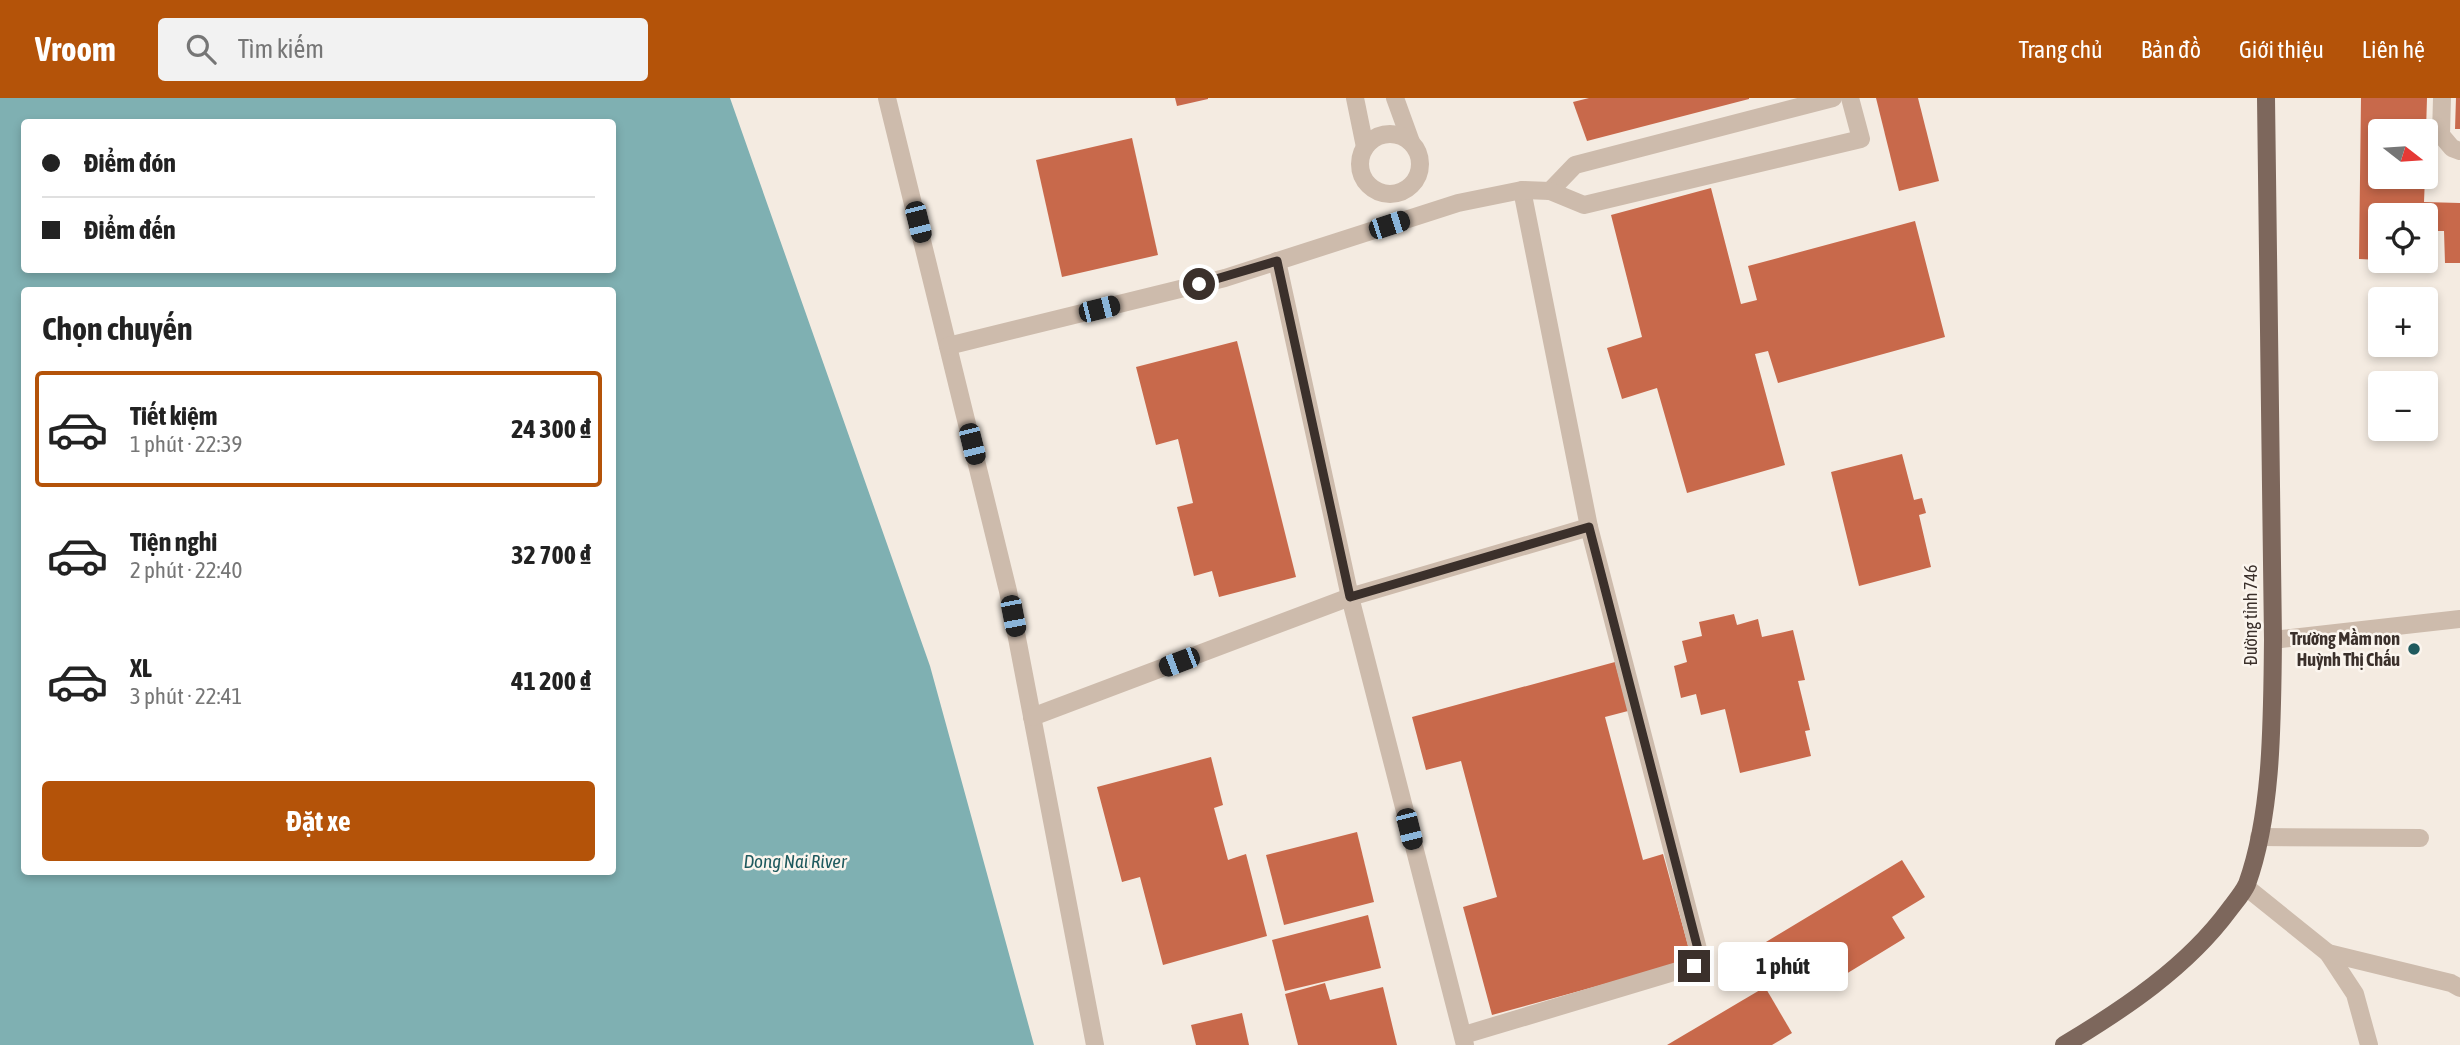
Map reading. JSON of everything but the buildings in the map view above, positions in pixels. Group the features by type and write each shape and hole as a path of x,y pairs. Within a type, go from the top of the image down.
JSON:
{"main road":[{"name":"Đường tỉnh 746","path":"2064,1045 2169,974 2219,924 2246,887 2259,837 2272,722 2273,640 2266,98"}],"street":[{"path":"887,98 1009,591 1095,1045"},
{"path":"1355,98 1365,146 1360,163 1363,180 1376,191 1393,195 1401,193 1415,182 1420,166 1419,157 1395,98"},
{"path":"1550,191 1575,165 1833,98"},
{"path":"948,346 1225,278 1458,203 1522,190 1550,191 1584,205 1861,139 1850,98"},
{"path":"2442,98 2441,135 2452,148 2460,151"},
{"path":"1365,146 1387,134 1396,134 1411,142"},
{"path":"1277,261 1350,597 1465,1040 1694,966 1700,957 1589,527 1522,190"},
{"path":"1401,193 1412,218"},
{"path":"1032,717 1350,597 1589,527"},
{"path":"2273,640 2460,620"},
{"path":"2259,837 2420,838"},
{"path":"2246,887 2328,953 2356,994 2369,1045"},
{"path":"2328,953 2451,983 2460,988"}],"water":[{"name":"Dong Nai River","path":"0,98 730,98 930,666 1034,1045 0,1045"}],"place":[{"name":"Trường Mầm non Huỳnh Thị Chấu","path":"2414,649"}],"route":[{"path":"1199,284 1277,261 1350,597 1589,527 1700,957 1694,966"}]}
